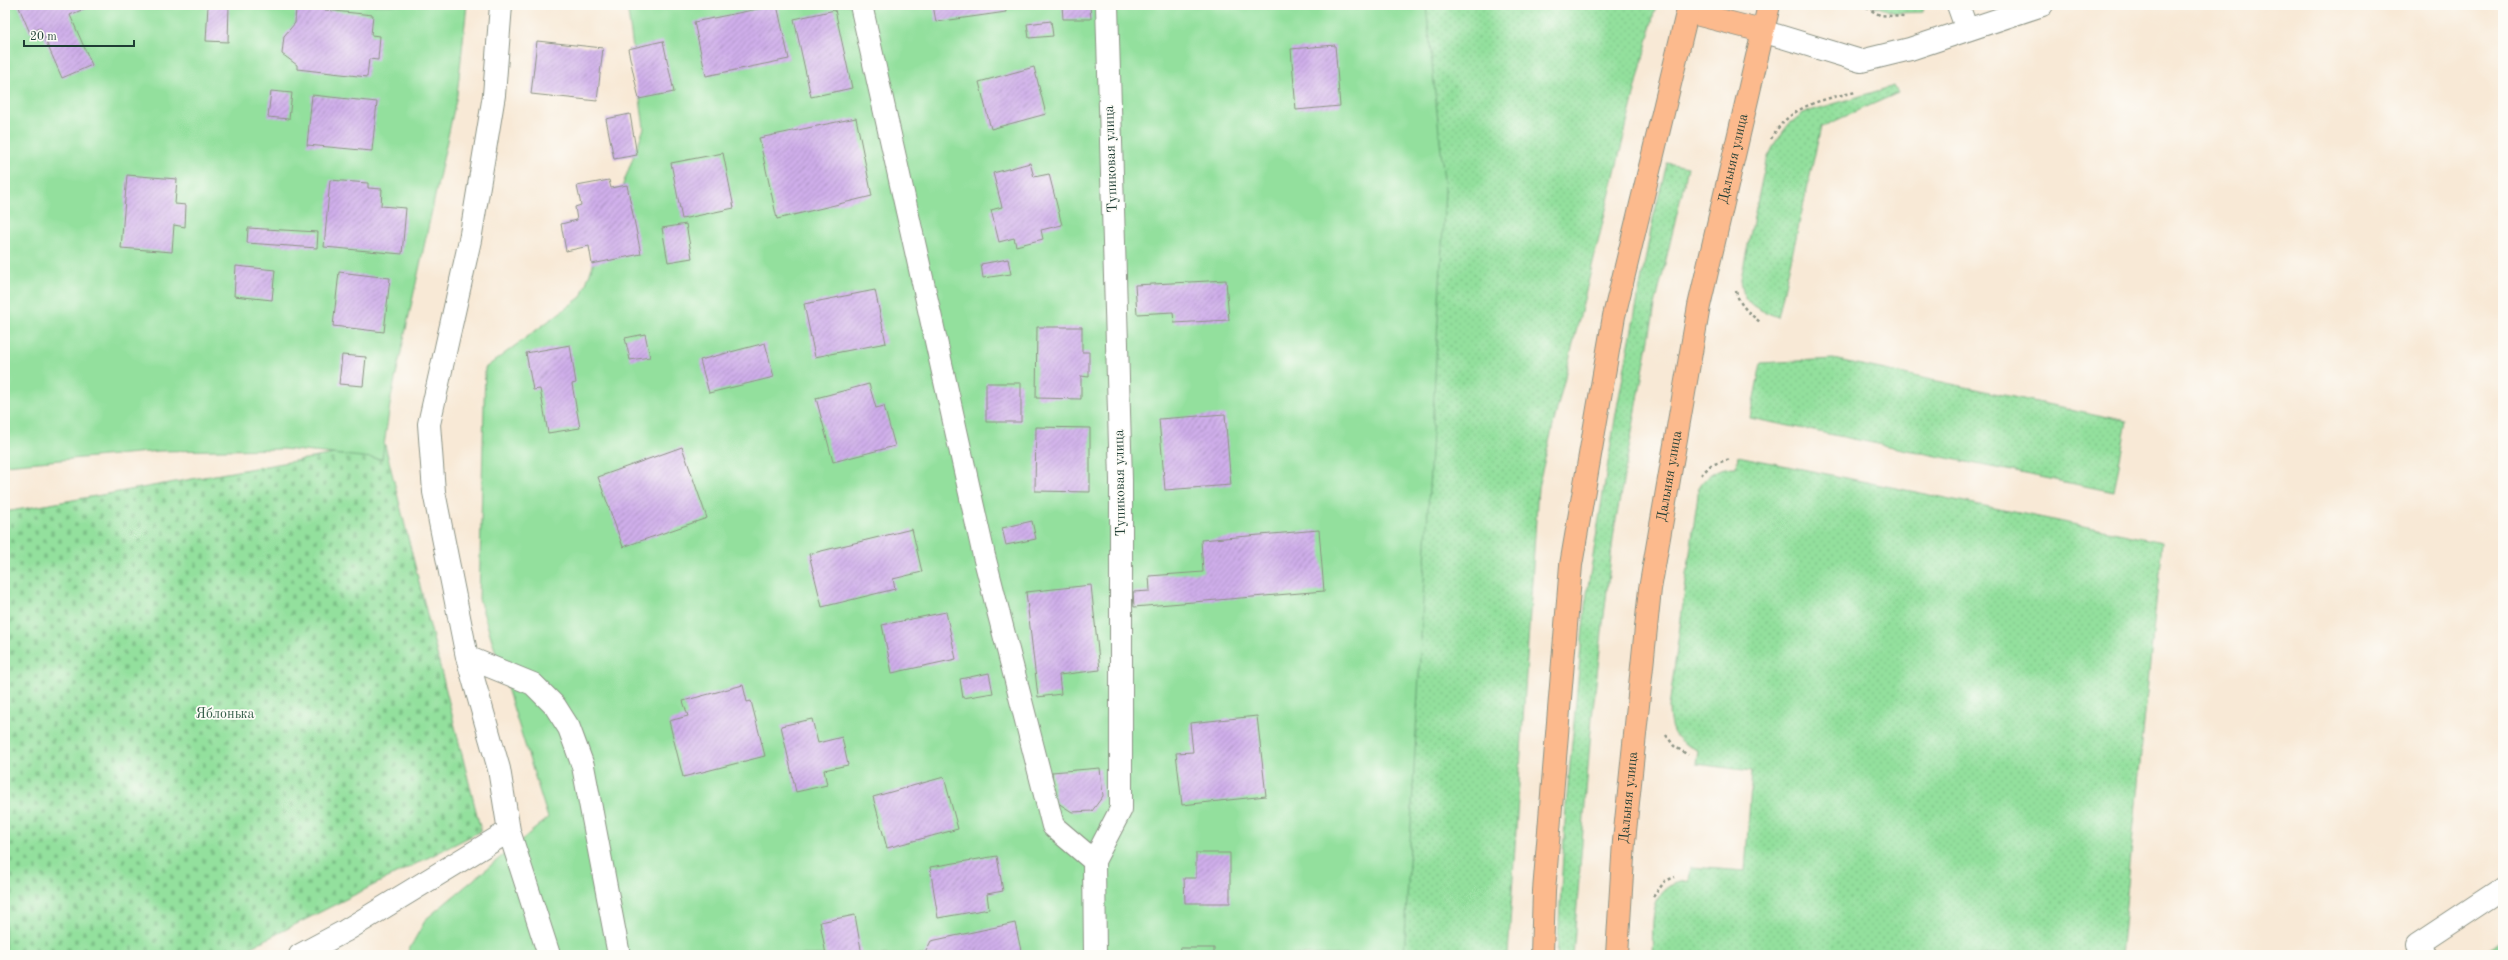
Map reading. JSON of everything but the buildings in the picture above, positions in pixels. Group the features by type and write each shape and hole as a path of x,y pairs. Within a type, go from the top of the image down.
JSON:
{"main road":[{"name":"Дальняя улица","path":"1617,955 1624,841 1650,589 1699,306 1769,5"},
{"path":"1542,955 1544,891 1571,565 1614,316 1688,9 1762,31"}],"street":[{"path":"501,5 494,95 470,240 429,424 434,492 467,657 499,769 509,831 548,955"},
{"path":"861,5 984,556 1053,826 1094,861"},
{"name":"Тупиковая улица","path":"1095,955 1094,861 1121,809 1121,480 1107,5"},
{"path":"1958,5 1967,30"},
{"path":"1762,31 1861,61 1910,49 2042,5"},
{"path":"467,657 533,684 555,706 569,728 583,766 619,955"},
{"path":"300,955 345,931 509,831"},
{"path":"2424,955 2417,945 2503,888"}],"path":[{"path":"1861,5 1880,15 1906,17"},
{"path":"1768,146 1774,134 1792,113 1817,101 1862,91"},
{"path":"1735,286 1737,299 1748,313 1760,322"},
{"path":"1652,898 1665,881 1675,877"}],"green space":[{"path":"5,5 467,5 457,95 391,398 382,459 283,449 159,451 5,465"},
{"path":"627,5 1426,5 1445,190 1404,955 406,955 426,919 548,818 479,599 485,368 581,297 644,128"},
{"path":"1426,5 1656,5 1538,487 1508,955 1398,955"},
{"path":"1872,5 1924,6 1923,12 1896,13"},
{"path":"1894,86 1898,93 1821,127 1778,317 1756,308 1747,300 1744,294 1741,278 1766,161 1776,141 1789,124 1803,113"},
{"path":"1667,163 1688,167 1655,306 1614,531 1592,717 1573,955 1557,955 1566,806 1585,606 1616,413 1653,219"},
{"path":"1833,359 2127,421 2114,492 1750,418 1761,363"},
{"name":"Яблонька","path":"385,445 481,831 235,955 5,955 5,512"},
{"path":"1738,456 2162,542 2121,955 1652,955 1653,918 1655,907 1659,897 1665,889 1675,883 1689,881 1691,867 1745,871 1752,771 1696,764 1698,750 1683,743 1675,735 1672,730 1669,707 1699,487 1706,478 1714,472 1724,468 1736,467"},
{"path":"2503,939 2503,955 2479,955"}]}
